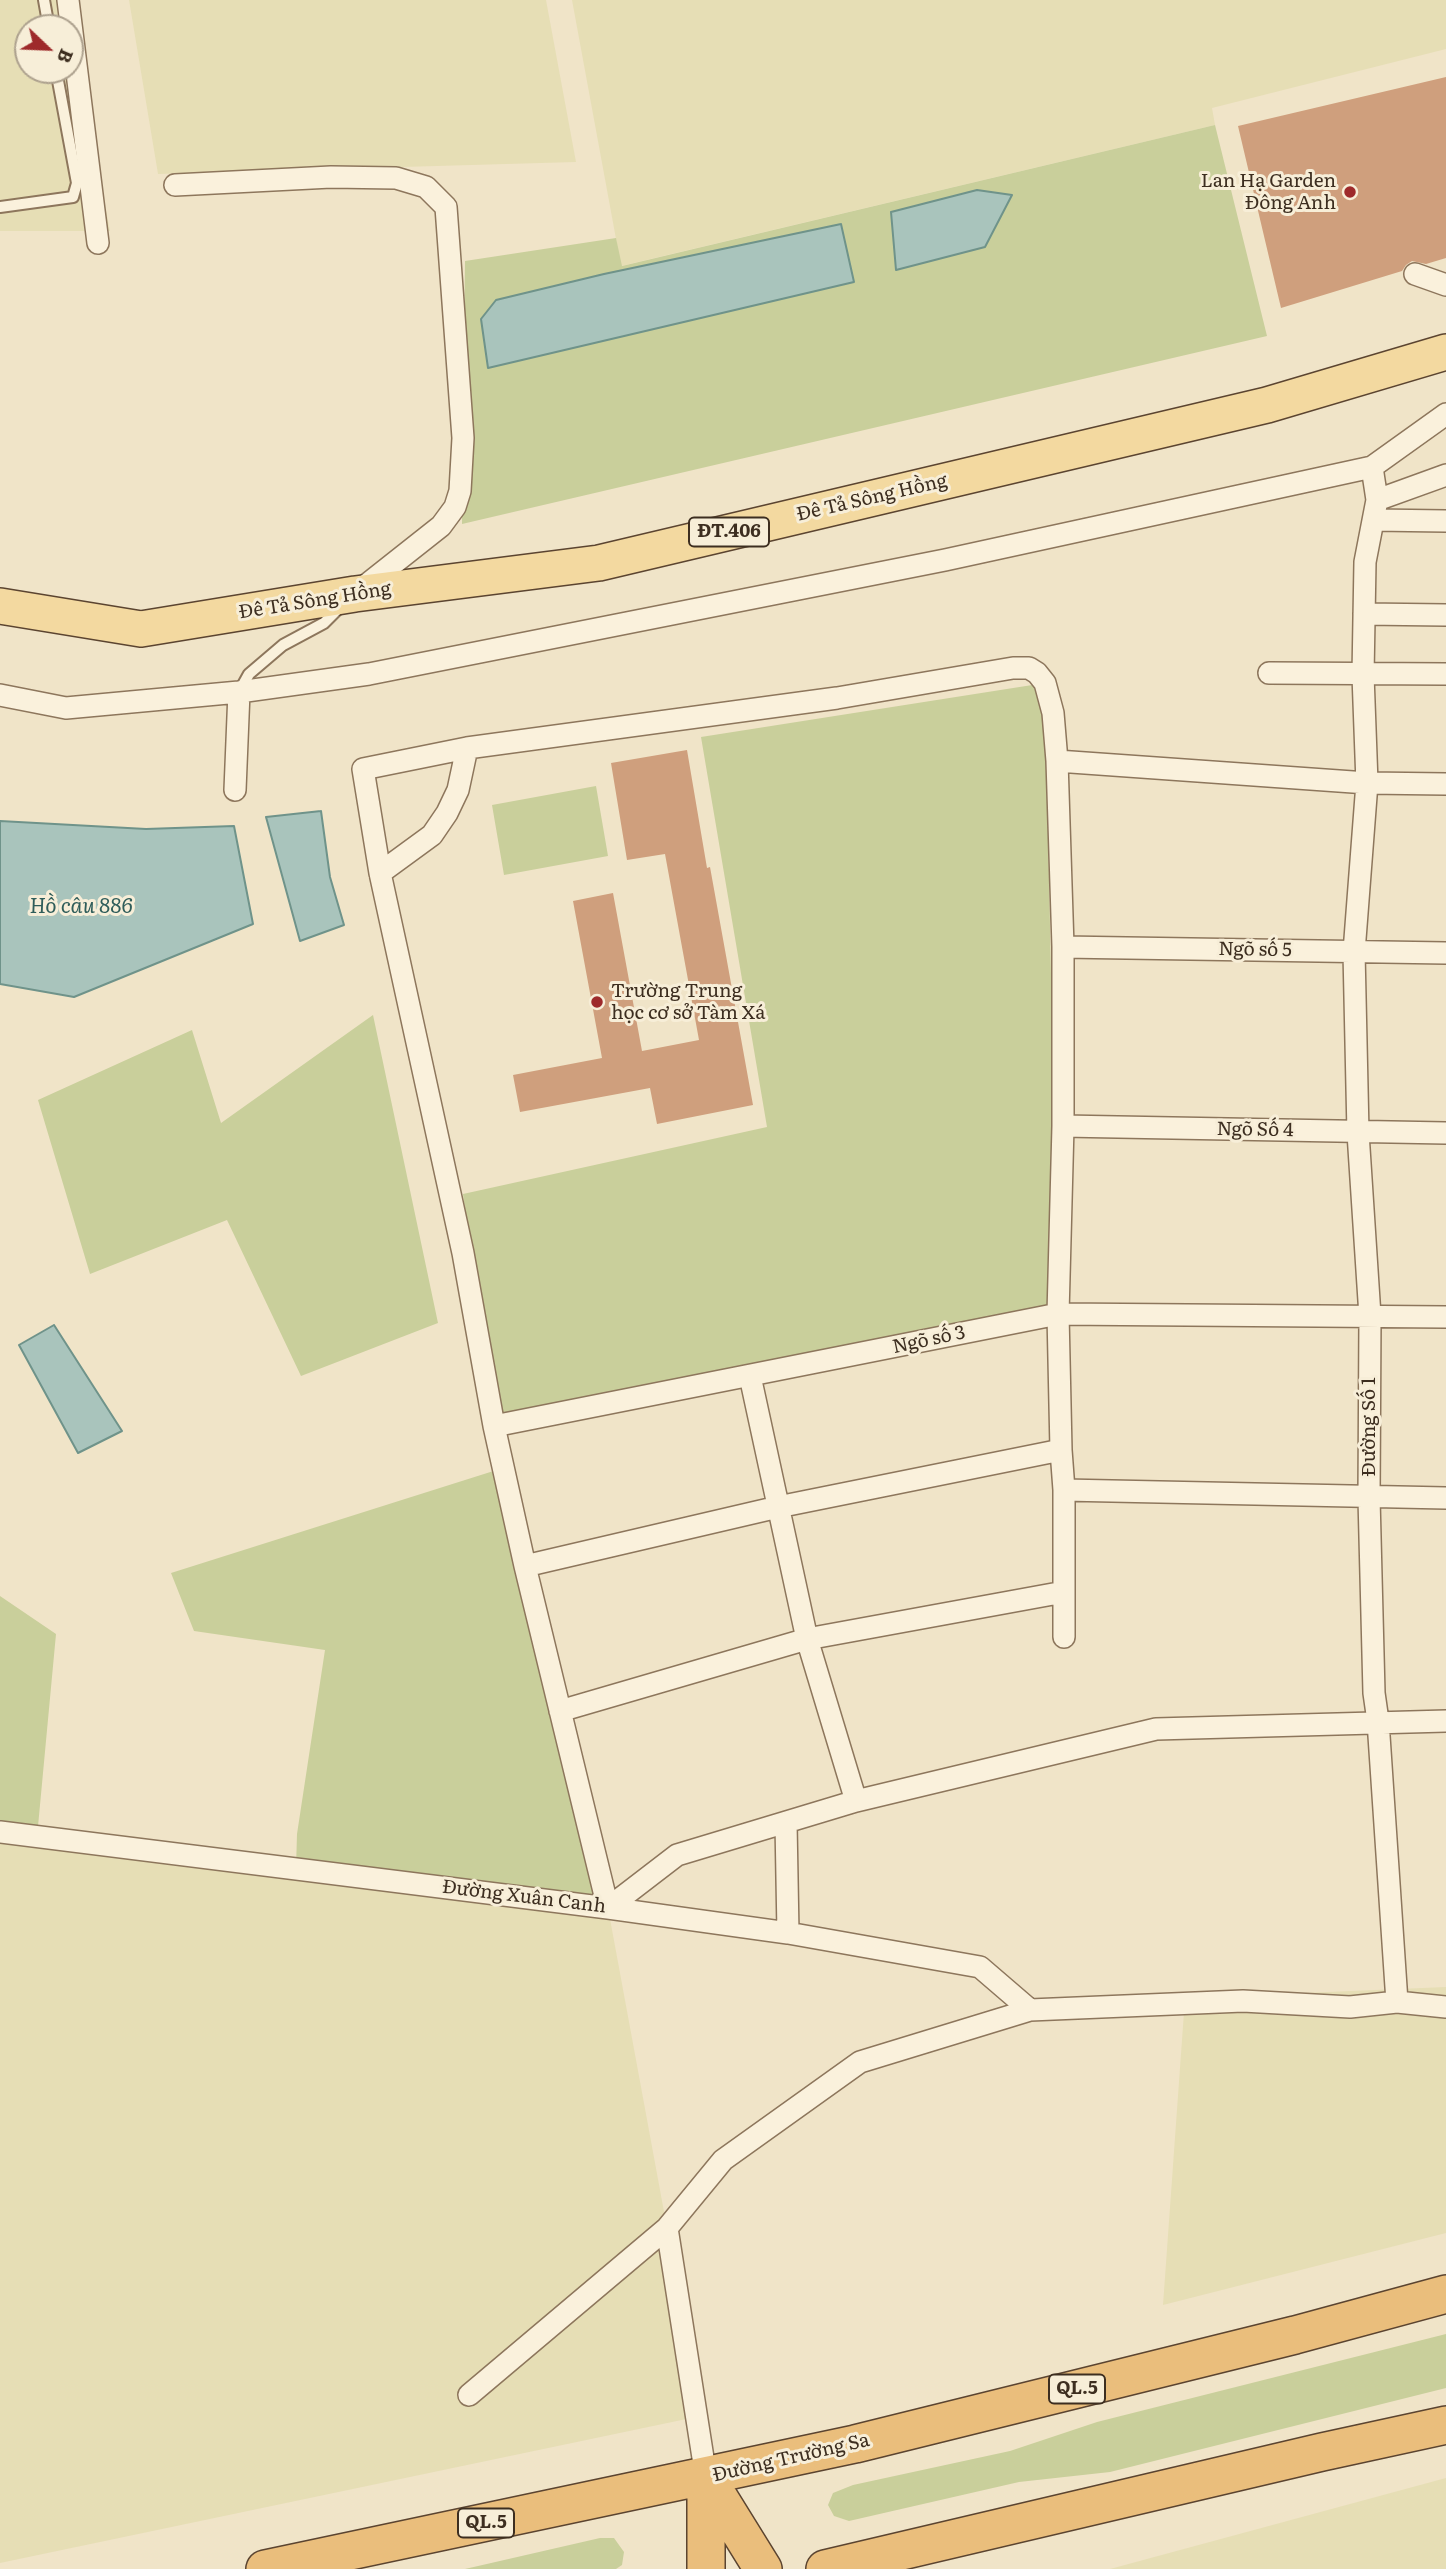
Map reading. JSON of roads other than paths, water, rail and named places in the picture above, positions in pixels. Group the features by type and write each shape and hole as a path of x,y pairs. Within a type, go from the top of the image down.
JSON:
{"highway":[{"name":"Đường Trường Sa","path":"1314,2330 1421,2283 1446,2276"},
{"name":"Đường Trường Sa","path":"265,2569 855,2444 1314,2330 1446,2294"},
{"path":"825,2569 1446,2425"},
{"path":"1322,2452 1446,2449"},
{"path":"706,2477 706,2569"},
{"path":"706,2477 763,2569"}],"main road":[{"name":"Đê Tả Sông Hồng","path":"0,606 141,629 355,594 599,562 1266,405 1446,352"}],"street":[{"path":"68,0 98,243"},
{"path":"175,185 331,177 396,178 426,187 446,207 463,438 460,491 455,507 441,526 355,594"},
{"path":"1415,274 1446,285"},
{"path":"0,695 66,708 239,692 369,674 475,655 945,560 1372,467 1446,414"},
{"path":"1372,467 1376,510"},
{"path":"1376,510 1446,475"},
{"path":"1376,510 1446,521"},
{"name":"Đường Số 1","path":"1376,510 1365,562 1363,675 1367,783 1354,952 1358,1133 1370,1316 1369,1498 1374,1693 1397,2002"},
{"path":"1364,614 1446,615"},
{"path":"1064,1637 1064,1490 1058,1314 1063,1126 1063,947 1053,713 1045,683 1037,673 1028,668 667,722 467,748 363,769 380,873 463,1253 494,1426 608,1908 677,1855 856,1801 1156,1729 1446,1721"},
{"path":"1269,673 1446,674"},
{"path":"235,790 239,692"},
{"path":"380,873 432,835 458,790 467,748"},
{"path":"1057,761 1367,783 1446,785"},
{"name":"Ngõ số 5","path":"1063,947 1446,953"},
{"name":"Ngõ Số 4","path":"1063,1126 1446,1133"},
{"name":"Ngõ số 3","path":"494,1426 1058,1314 1370,1316"},
{"path":"1370,1316 1446,1317"},
{"path":"750,1376 807,1639 856,1801"},
{"path":"525,1566 778,1507 1061,1451"},
{"path":"1064,1490 1446,1498"},
{"path":"560,1711 807,1639 1064,1592"},
{"path":"786,1823 788,1933"},
{"name":"Đường Xuân Canh","path":"0,1832 788,1933 980,1967 1030,2010"},
{"path":"469,2395 667,2228 723,2160 860,2062 1030,2010 1243,2001 1350,2007 1397,2002 1446,2007"},
{"path":"667,2228 706,2477"}],"lane":[{"path":"0,207 73,197 77,183 59,84"},
{"path":"239,692 248,674 283,645 324,623 355,594"}],"water":[{"path":"977,190 1012,195 985,247 896,270 891,212"},
{"path":"841,224 854,282 488,368 481,319 496,300 604,274"},
{"path":"321,811 330,877 344,925 300,941 266,817"},
{"name":"Hồ câu 886","path":"0,821 146,829 234,826 253,924 74,997 0,984"},
{"path":"54,1325 122,1431 78,1453 19,1345"}],"place":[{"name":"Lan Hạ Garden Đông Anh","path":"1350,192"},
{"name":"Trường Trung học cơ sở Tàm Xá","path":"597,1002"}]}
